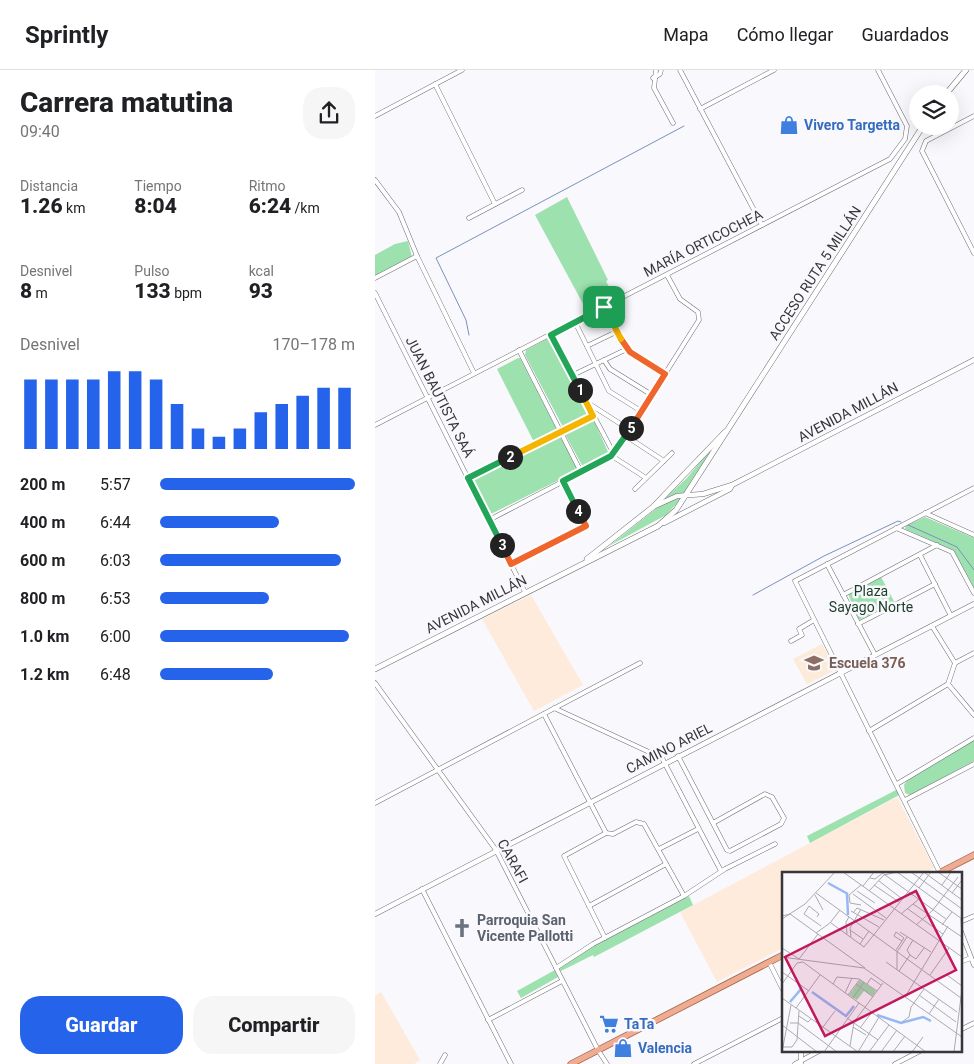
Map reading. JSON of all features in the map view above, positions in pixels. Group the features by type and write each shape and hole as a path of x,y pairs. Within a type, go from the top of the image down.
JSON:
{"main road":[{"path":"953,85 965,70"},
{"name":"ACCESO RUTA 5 MILLÁN","path":"653,508 725,432 917,135"},
{"name":"ACCESO RUTA 5 MILLÁN","path":"658,526 676,510 687,495 723,439 725,432"},
{"name":"AVENIDA MILLÁN","path":"375,669 587,560 653,508"},
{"name":"AVENIDA MILLÁN","path":"587,560 591,560 658,526"},
{"path":"942,872 974,855"},
{"path":"571,1064 782,955"}],"street":[{"path":"375,116 462,70"},
{"path":"656,70 653,78 654,88 673,122"},
{"path":"653,78 660,74 661,70"},
{"path":"680,70 762,225"},
{"path":"700,109 775,70"},
{"name":"MARÍA ORTICOCHEA","path":"375,423 551,335 881,165 897,151 907,132 907,126 878,70"},
{"path":"435,84 495,204"},
{"path":"974,116 926,141 922,151 974,253"},
{"path":"375,180 399,212 417,256 474,373"},
{"path":"469,218 522,190"},
{"path":"375,278 417,256"},
{"path":"489,520 613,455 700,318 698,312 680,299 667,275"},
{"name":"JUAN BAUTISTA SAÁ","path":"375,292 525,592"},
{"path":"604,307 627,349 665,374"},
{"path":"575,322 609,391 641,412"},
{"path":"587,346 618,331"},
{"path":"551,335 613,455 646,478"},
{"path":"573,375 627,349"},
{"path":"519,350 581,472"},
{"path":"604,360 610,369 652,395"},
{"name":"AVENIDA MILLÁN","path":"653,508 669,499 703,494 732,485 974,360"},
{"path":"586,402 630,430"},
{"path":"468,478 593,416"},
{"path":"626,436 664,461"},
{"path":"635,489 672,453"},
{"path":"511,564 586,526 563,481"},
{"name":"AVENIDA MILLÁN","path":"658,526 729,489 732,485"},
{"path":"940,872 795,581 974,488"},
{"path":"925,514 974,536"},
{"path":"896,528 954,554 974,593"},
{"path":"843,595 937,545"},
{"path":"920,555 951,616"},
{"path":"827,564 875,655"},
{"path":"858,624 935,584"},
{"name":"CAMINO ARIEL","path":"375,914 974,604"},
{"path":"791,641 802,635 799,628 814,620"},
{"path":"932,626 955,663"},
{"path":"869,730 948,684 955,663 974,654"},
{"path":"375,803 640,663"},
{"name":"CARAFI","path":"375,684 496,850 562,981 607,1064"},
{"path":"948,684 974,715"},
{"path":"554,708 662,758 721,871"},
{"path":"544,714 606,833"},
{"path":"897,784 974,738"},
{"path":"679,756 713,823 727,850 730,851 781,824 784,818 772,796 765,794 713,823"},
{"path":"905,800 974,764"},
{"path":"605,938 564,856 606,833 613,834 636,822 646,826 683,896"},
{"path":"659,849 698,829"},
{"path":"556,968 605,938 683,896 721,871 775,844"},
{"path":"589,906 666,864"},
{"path":"422,889 511,1064"},
{"path":"961,922 974,916"},
{"path":"961,931 974,965"},
{"path":"769,962 782,988"},
{"path":"488,1020 562,981"},
{"path":"694,1064 782,1019"},
{"path":"961,1030 974,1023"},
{"path":"795,1064 801,1063 818,1052"},
{"path":"895,1064 913,1053"},
{"path":"440,1064 445,1055"}],"shaded area":[{"path":"531,595 583,685 534,711 482,619"},
{"name":"Escuela 376","path":"822,644 834,667 833,671 807,684 793,659"},
{"path":"897,797 934,868 927,872 782,872 782,949 717,982 680,912"},
{"path":"381,992 420,1060 414,1064 375,1064 375,996"}],"green space":[{"path":"567,197 608,280 606,281 615,299 588,313 535,215"},
{"path":"408,241 412,257 375,277 375,255 395,244"},
{"path":"547,339 552,341 588,410 587,417 563,427 525,355 526,350"},
{"path":"520,358 556,428 555,432 534,442 497,369"},
{"path":"590,420 595,423 609,454 583,467 565,434"},
{"path":"559,435 578,467 575,472 489,515 472,482 474,478"},
{"path":"719,440 685,493 665,498 686,479"},
{"path":"683,497 666,515 609,546 662,504"},
{"path":"925,517 974,538 974,588 953,550 905,529 906,526"},
{"name":"Plaza Sayago Norte","path":"881,577 895,603 859,620 848,594"},
{"path":"974,740 974,761 910,795 905,793 904,785 909,778"},
{"path":"898,789 901,794 810,843 807,836"},
{"path":"689,896 693,905 594,957 593,955 561,971 559,969 591,947"},
{"path":"555,970 558,977 521,998 517,991"}],"waterway":[{"path":"469,335 466,320 436,258 684,126"},
{"path":"753,595 824,556 898,521 901,522"},
{"path":"908,525 957,547 974,570"}],"place":[{"name":"Vivero Targetta","path":"789,125"},
{"name":"Escuela 376","path":"814,663"},
{"name":"Parroquia San Vicente Pallotti","path":"462,928"},
{"name":"TaTa","path":"609,1024"},
{"name":"Valencia","path":"623,1048"}],"route":[{"path":"604,307 627,349 665,374 614,454 563,481 586,526 511,564 468,478 593,416 551,335 604,307"}]}
